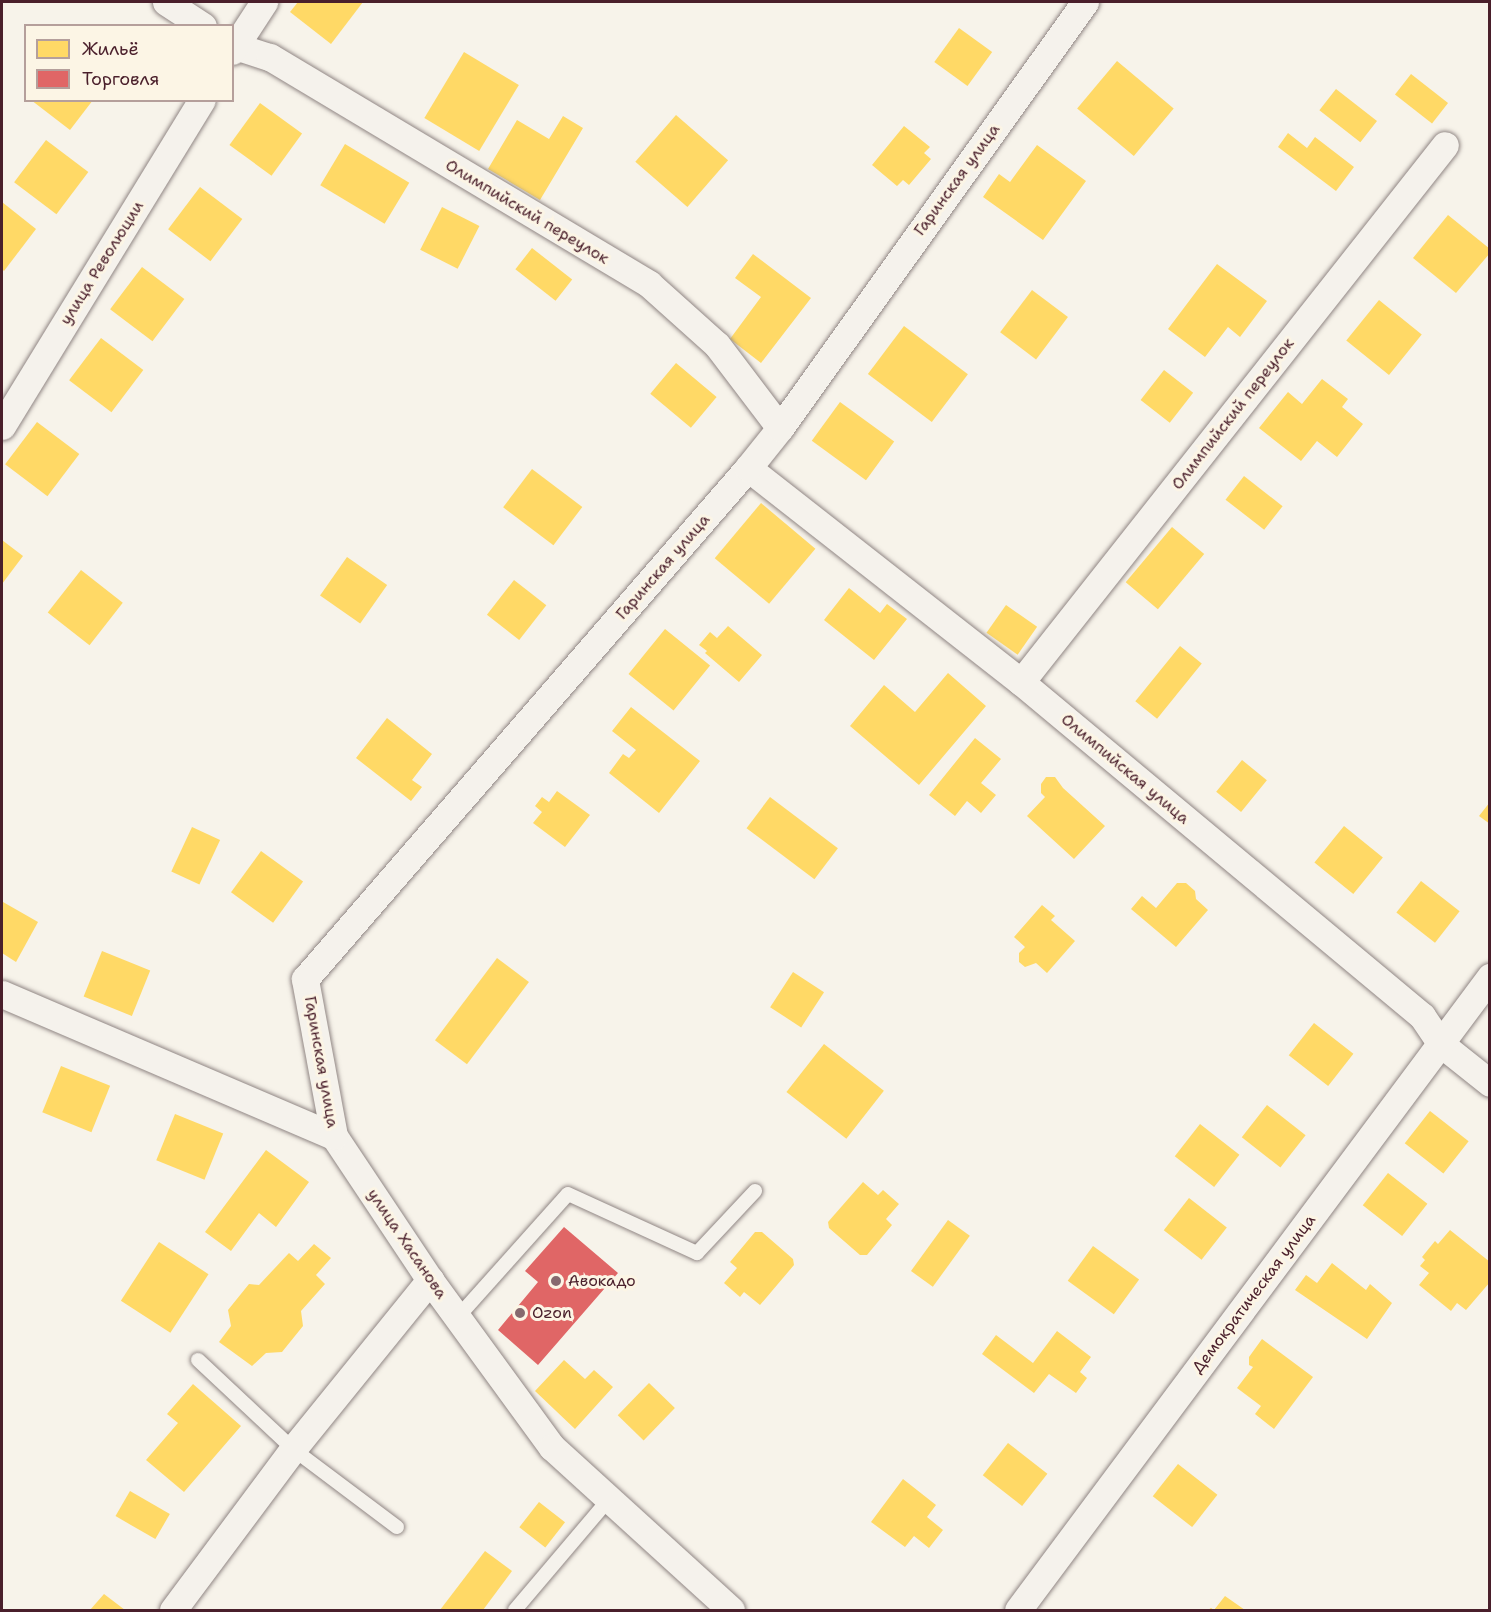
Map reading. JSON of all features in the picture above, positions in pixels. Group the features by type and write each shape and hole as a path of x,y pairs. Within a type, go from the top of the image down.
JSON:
{"street":[{"path":"166,2 200,24"},
{"path":"234,47 264,2"},
{"name":"Гаринская улица","path":"334,1136 306,979 748,468 780,428 1084,2"},
{"name":"Олимпийский переулок","path":"234,48 270,57 649,284 717,345 780,428"},
{"name":"улица Революции","path":"2,426 201,102"},
{"name":"Олимпийский переулок","path":"1022,682 1445,146"},
{"name":"Олимпийская улица","path":"748,468 1022,682 1422,1016 1441,1044 1490,1083"},
{"name":"Демократическая улица","path":"1018,1611 1490,977"},
{"path":"2,994 334,1136"},
{"name":"улица Хасанова","path":"334,1136 430,1280 552,1447 731,1611"},
{"path":"173,1611 293,1449 430,1280"}],"lane":[{"path":"457,1318 568,1194 697,1253 755,1191"},
{"path":"198,1360 293,1449 397,1527"},
{"path":"514,1611 609,1499"}],"building: Жильё":[{"path":"298,2 363,2 331,44 290,12"},
{"path":"959,28 992,52 967,86 934,62"},
{"path":"464,52 519,85 479,151 424,118"},
{"path":"1117,61 1174,109 1134,156 1077,108"},
{"path":"1411,74 1448,103 1432,123 1395,94"},
{"path":"1336,89 1377,121 1360,142 1319,110"},
{"path":"34,102 91,102 70,130"},
{"path":"260,103 302,134 272,176 229,145"},
{"path":"676,115 728,160 687,207 635,162"},
{"path":"563,116 583,128 540,200 488,169 517,120 549,139"},
{"path":"904,126 930,147 924,153 931,159 909,185 903,180 897,186 872,165"},
{"path":"1288,133 1307,148 1315,137 1354,167 1336,191 1278,147"},
{"path":"46,140 88,172 56,214 14,182"},
{"path":"345,144 409,183 385,224 320,185"},
{"path":"1037,145 1086,181 1043,240 983,197 999,174 1010,182"},
{"path":"200,187 242,219 210,261 168,229"},
{"path":"2,202 36,229 4,271 2,269"},
{"path":"442,207 479,226 458,269 420,250"},
{"path":"1448,215 1490,249 1490,253 1456,293 1413,258"},
{"path":"532,248 572,279 556,301 515,269"},
{"path":"753,254 811,298 761,363 730,339 761,297 735,278"},
{"path":"1217,264 1267,301 1240,337 1228,327 1205,357 1168,329"},
{"path":"142,267 184,299 152,341 110,309"},
{"path":"1032,290 1068,317 1036,359 1000,332"},
{"path":"1379,300 1422,335 1389,375 1346,340"},
{"path":"904,326 968,374 932,422 868,374"},
{"path":"101,338 143,370 111,412 69,380"},
{"path":"676,363 717,397 691,428 650,394"},
{"path":"1164,370 1193,393 1170,423 1141,400"},
{"path":"1322,379 1348,399 1342,407 1363,424 1337,457 1317,441 1301,461 1259,428 1288,392 1302,404"},
{"path":"840,402 894,441 866,480 812,441"},
{"path":"37,422 79,454 47,496 5,464"},
{"path":"532,469 582,507 553,545 503,507"},
{"path":"1244,476 1283,506 1264,530 1226,500"},
{"path":"761,503 815,549 769,604 715,558"},
{"path":"1172,527 1204,554 1158,609 1126,582"},
{"path":"2,540 23,556 2,584"},
{"path":"347,557 387,585 360,624 320,596"},
{"path":"81,570 123,603 90,645 48,613"},
{"path":"514,580 546,605 519,640 487,615"},
{"path":"849,588 880,613 887,604 907,619 874,660 824,620"},
{"path":"1006,605 1037,627 1018,655 986,633"},
{"path":"728,626 762,655 739,682 699,645 710,632 717,638"},
{"path":"665,629 710,666 674,711 628,674"},
{"path":"1180,646 1202,664 1157,719 1135,701"},
{"path":"948,673 986,706 919,785 850,726 884,685 915,712"},
{"path":"631,707 700,761 659,813 609,773 623,754 629,758 636,750 612,731"},
{"path":"387,718 432,754 412,780 422,787 411,801 356,758"},
{"path":"975,738 1001,759 981,783 996,795 981,813 967,801 955,816 929,795"},
{"path":"1242,760 1267,780 1241,812 1216,792"},
{"path":"1046,777 1055,777 1063,788 1105,826 1074,859 1027,816 1045,797 1041,793 1041,784"},
{"path":"557,791 590,815 565,847 533,823 542,812 535,806 542,797 549,802"},
{"path":"770,797 838,848 814,879 747,828"},
{"path":"1490,802 1490,824 1479,816"},
{"path":"1344,826 1383,857 1353,894 1314,863"},
{"path":"192,827 220,840 199,885 171,871"},
{"path":"261,851 303,882 273,923 231,892"},
{"path":"1421,881 1460,911 1435,943 1396,913"},
{"path":"1177,883 1186,883 1195,891 1196,899 1208,910 1176,947 1131,909 1142,896 1156,908"},
{"path":"3,902 38,922 16,962 2,953"},
{"path":"1042,905 1055,916 1051,920 1075,941 1047,973 1036,963 1025,967 1019,962 1019,953 1025,947 1014,937"},
{"path":"102,951 150,970 132,1016 84,996"},
{"path":"497,958 529,982 467,1064 435,1040"},
{"path":"793,972 824,992 801,1027 770,1007"},
{"path":"1314,1023 1353,1054 1328,1086 1289,1055"},
{"path":"824,1044 884,1091 846,1139 786,1092"},
{"path":"61,1066 110,1086 91,1132 42,1112"},
{"path":"1267,1105 1306,1135 1280,1167 1242,1137"},
{"path":"1430,1111 1469,1141 1443,1173 1405,1143"},
{"path":"175,1114 223,1133 204,1180 156,1160"},
{"path":"1200,1124 1239,1155 1214,1187 1175,1156"},
{"path":"266,1150 309,1182 276,1227 259,1213 231,1251 205,1232"},
{"path":"1388,1173 1427,1204 1402,1236 1363,1205"},
{"path":"863,1182 878,1195 883,1190 899,1204 886,1219 892,1225 867,1255 860,1255 829,1228 828,1222"},
{"path":"1189,1198 1227,1228 1202,1260 1164,1230"},
{"path":"948,1220 970,1236 933,1287 911,1271"},
{"path":"1450,1230 1490,1262 1490,1282 1466,1310 1457,1303 1451,1311 1419,1285 1429,1273 1420,1266 1425,1260 1422,1257 1435,1241 1438,1244"},
{"path":"755,1232 762,1232 793,1259 794,1265 760,1305 744,1292 740,1297 724,1283 737,1268 730,1262"},
{"path":"159,1242 208,1274 170,1333 121,1301"},
{"path":"314,1244 331,1258 316,1275 325,1284 301,1311 303,1326 282,1352 266,1353 252,1366 219,1342 231,1326 228,1310 249,1284 259,1285 289,1253 298,1261"},
{"path":"1093,1246 1139,1280 1114,1314 1068,1281"},
{"path":"1332,1263 1366,1290 1370,1284 1392,1303 1367,1339 1295,1290 1306,1275 1317,1283"},
{"path":"1057,1331 1091,1357 1080,1372 1087,1378 1076,1393 1049,1374 1034,1393 982,1354 996,1335 1033,1363"},
{"path":"1262,1339 1313,1377 1274,1429 1255,1414 1261,1406 1237,1388 1253,1367 1249,1365 1249,1357"},
{"path":"564,1360 585,1379 594,1370 613,1387 575,1429 535,1391"},
{"path":"649,1383 675,1408 644,1440 618,1415"},
{"path":"193,1384 241,1426 184,1492 146,1460 178,1423 167,1414"},
{"path":"1008,1443 1047,1474 1022,1506 983,1475"},
{"path":"1178,1464 1217,1495 1192,1527 1153,1496"},
{"path":"903,1479 936,1505 927,1517 943,1530 929,1548 914,1536 905,1547 871,1522"},
{"path":"130,1491 170,1514 155,1539 116,1516"},
{"path":"539,1502 565,1522 545,1548 519,1527"},
{"path":"485,1551 512,1571 483,1610 440,1610"},
{"path":"104,1594 125,1610 90,1610"},
{"path":"1225,1596 1245,1610 1214,1610"}],"building: Торговля":[{"path":"564,1227 618,1273 538,1365 498,1330 538,1282 525,1271"}],"place":[{"name":"Авокадо","path":"556,1281"},
{"name":"Ozon","path":"520,1313"}]}
